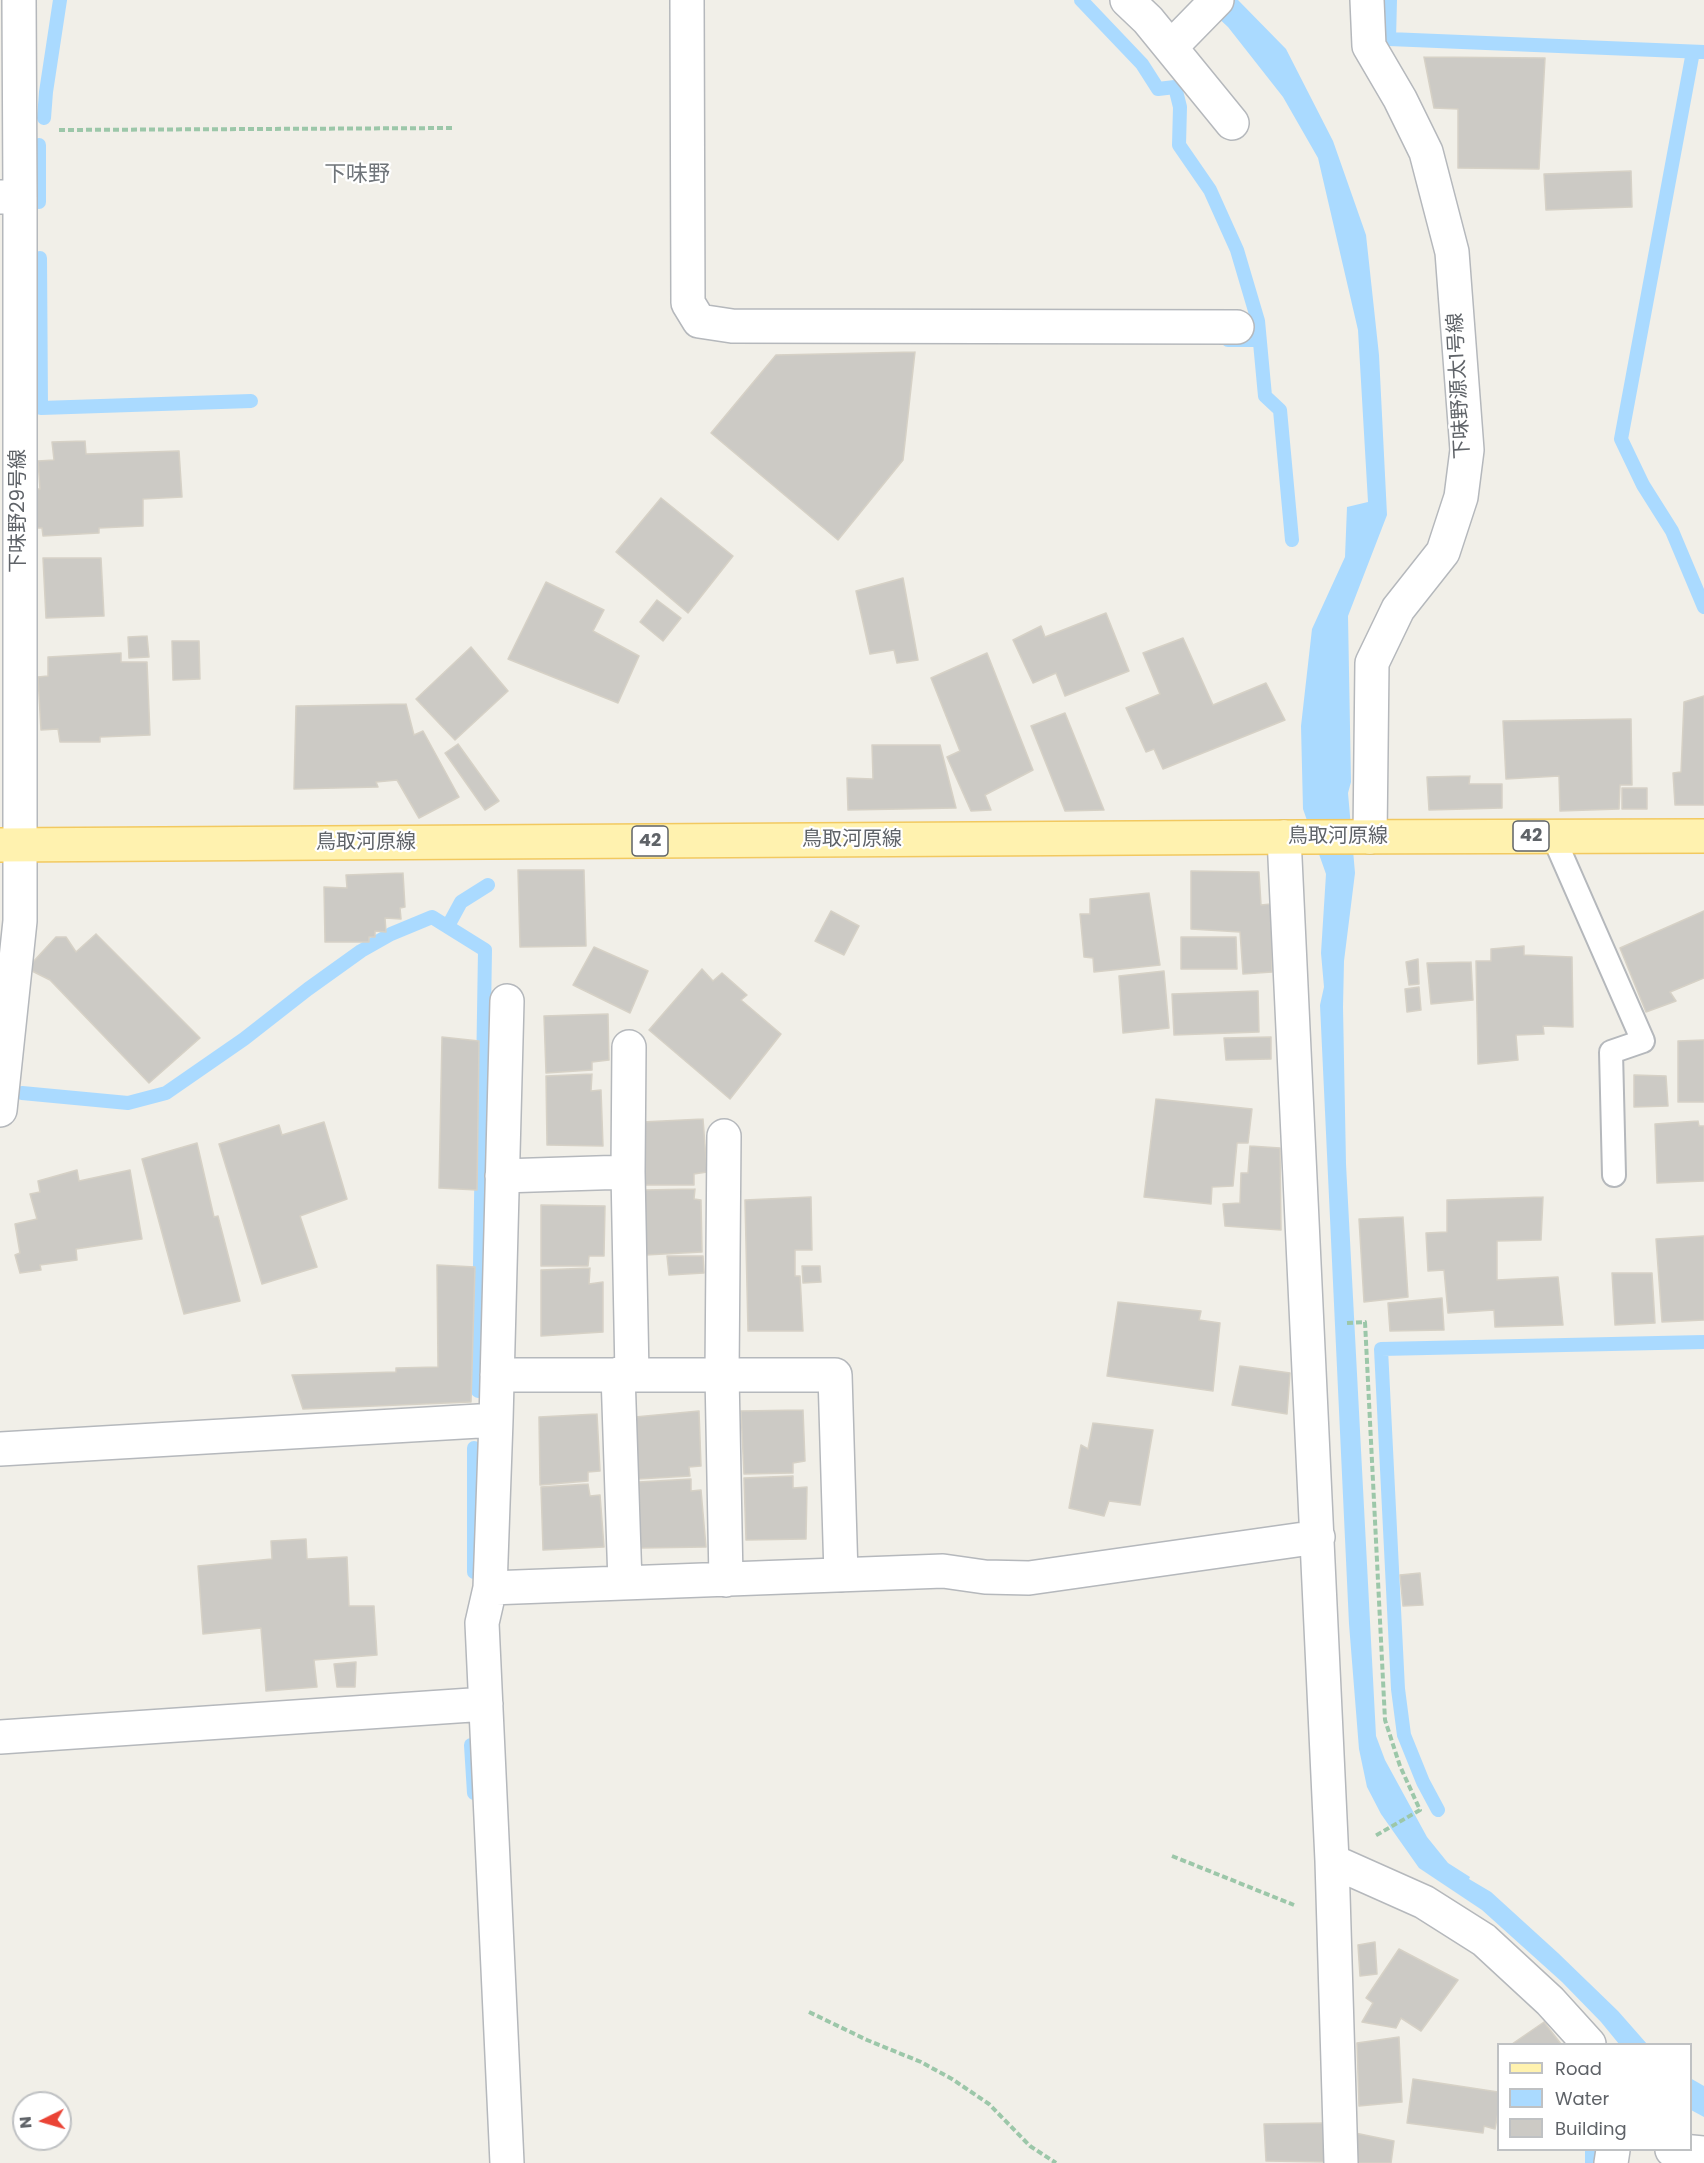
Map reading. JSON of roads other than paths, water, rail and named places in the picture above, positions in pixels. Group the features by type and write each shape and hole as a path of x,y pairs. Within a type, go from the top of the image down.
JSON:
{"main road":[{"name":"鳥取河原線","path":"10,845 1704,836"}],"street":[{"name":"下味野29号線","path":"0,1110 20,921 10,845 10,197 20,132 20,0"},
{"path":"687,0 688,303 699,321 732,326 1237,327"},
{"path":"1127,0 1148,20 1232,123"},
{"path":"1171,47 1217,0"},
{"name":"下味野源太1号線","path":"1364,838 1372,663 1398,609 1443,552 1461,497 1467,450 1452,252 1426,152 1400,99 1369,46 1366,0"},
{"path":"1292,837 1307,1324 1332,1861 1341,2163"},
{"path":"507,1001 490,1588 482,1623 507,2163"},
{"path":"624,1583 629,1047"},
{"path":"724,1136 722,1374 726,1580"},
{"path":"502,1176 628,1172"},
{"path":"497,1375 835,1375 841,1575"},
{"path":"0,1449 496,1420"},
{"path":"490,1588 943,1570 985,1577 1029,1578 1317,1537"},
{"path":"0,1737 486,1704"},
{"path":"1332,1861 1424,1902 1484,1940 1550,2001 1588,2043"},
{"path":"1683,2151 1704,2153"}],"lane":[{"path":"1553,836 1643,1041 1611,1052 1614,1175"}],"water":[{"path":"1199,0 1238,0 1286,49 1333,141 1366,235 1379,355 1387,515 1348,616 1351,782 1348,793 1355,873 1344,961 1343,1007 1346,1164 1376,1736 1385,1760 1427,1837 1448,1863 1491,1892 1618,2011 1646,2043 1618,2043 1562,1982 1482,1910 1419,1868 1381,1814 1367,1787 1359,1749 1349,1624 1320,1005 1324,987 1321,953 1326,874 1303,809 1301,726 1312,629 1345,557 1347,507 1368,502 1358,330 1318,158 1283,97 1228,27"},
{"path":"1692,2079 1704,2086 1704,2117 1692,2111"}],"waterway":[{"path":"44,118 60,0"},
{"path":"1081,0 1142,64 1158,89 1175,87 1180,107 1179,145 1210,190 1237,250 1258,321 1265,396 1280,410 1292,540"},
{"path":"1390,0 1389,39 1704,52"},
{"path":"1692,57 1621,439 1643,485 1672,531 1704,607"},
{"path":"39,145 39,202"},
{"path":"40,258 41,408 251,401"},
{"path":"1228,340 1259,340"},
{"path":"448,926 461,902 488,885"},
{"path":"22,1093 128,1103 166,1093 244,1039 361,951 391,934 432,917 485,950 478,1391"},
{"path":"1438,1810 1423,1782 1404,1735 1398,1689 1381,1349 1704,1342"},
{"path":"474,1448 474,1572"},
{"path":"471,1745 474,1793"},
{"path":"1592,2151 1592,2163"}],"district":[{"name":"下味野","path":"357,175"}]}
